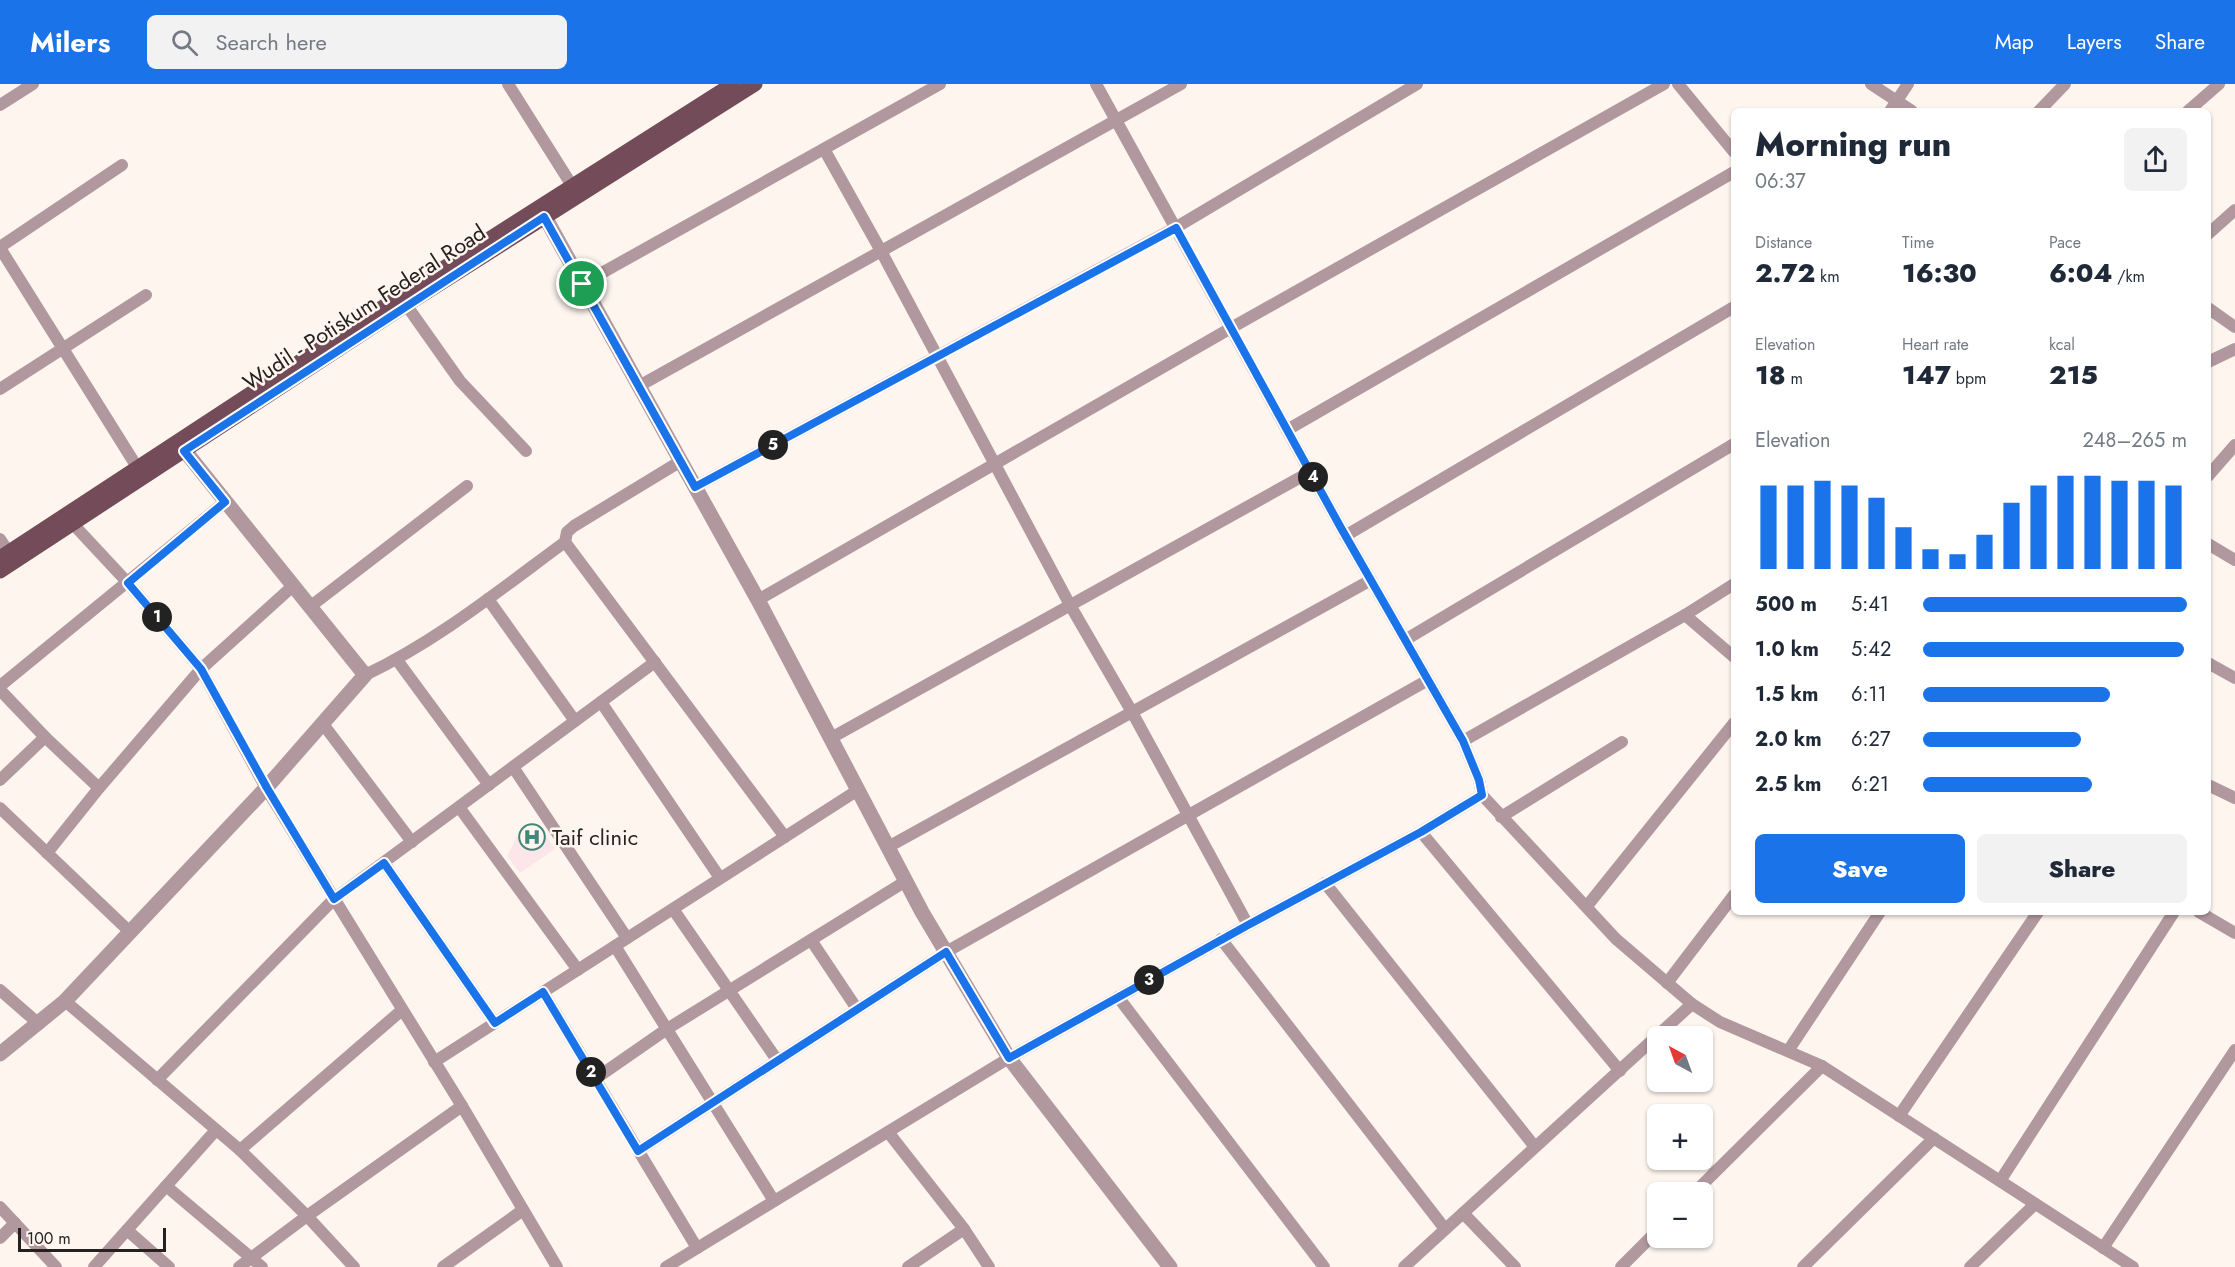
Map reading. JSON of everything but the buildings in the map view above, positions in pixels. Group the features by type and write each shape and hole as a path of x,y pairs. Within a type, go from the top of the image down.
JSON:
{"main road":[{"name":"Wudil - Potiskum Federal Road","path":"0,572 184,451 403,300 544,217 575,191 733,84"},
{"name":"Wudil - Potiskum Federal Road","path":"5,556 137,467 575,191 755,84"}],"street":[{"path":"0,105 33,84"},
{"path":"508,84 575,191"},
{"path":"582,284 940,84"},
{"path":"1096,84 1310,472 1463,741 1479,780 1482,795 1616,939 1692,1004 1720,1022 1822,1066 2133,1267"},
{"path":"639,386 1117,122 1181,84"},
{"path":"695,487 1176,228 1417,84"},
{"path":"758,600 1231,328 1664,84"},
{"path":"1678,84 1731,148"},
{"path":"1871,84 1893,106 1908,84"},
{"path":"2042,108 2065,84"},
{"path":"2191,108 2218,84"},
{"path":"824,149 1070,605 1132,711 1248,925"},
{"path":"122,165 0,247 137,467"},
{"path":"1287,430 1731,174"},
{"path":"2211,231 2235,210"},
{"path":"544,217 758,600 906,881 1009,1058 1170,1267"},
{"path":"0,389 146,295"},
{"path":"403,300 460,381 526,452"},
{"path":"1346,536 1731,309"},
{"path":"2211,310 2235,327"},
{"path":"2211,361 2235,349"},
{"path":"2211,473 2235,445"},
{"path":"1405,640 1731,446"},
{"path":"184,451 365,675"},
{"path":"0,1054 65,1001 267,788 365,675 398,660 488,599 565,542 567,532 574,526 681,461"},
{"path":"831,738 1310,472"},
{"path":"311,606 467,486"},
{"path":"99,789 45,737 0,688 225,502"},
{"path":"74,524 201,669 267,788 462,1106 557,1267"},
{"path":"0,538 5,556"},
{"path":"565,542 785,837"},
{"path":"2211,546 2235,560"},
{"path":"888,847 1371,580"},
{"path":"47,853 201,669 294,585"},
{"path":"1463,741 1685,615 1731,586"},
{"path":"488,599 575,721"},
{"path":"1685,615 1731,654"},
{"path":"398,660 489,785"},
{"path":"157,1080 334,899 655,662"},
{"path":"2211,665 2235,678"},
{"path":"638,1151 946,952 1428,680"},
{"path":"602,702 720,878"},
{"path":"323,724 412,842"},
{"path":"1587,906 1731,727"},
{"path":"0,780 45,737"},
{"path":"1502,817 1622,742"},
{"path":"513,767 627,938"},
{"path":"2211,786 2235,798"},
{"path":"434,1062 858,790"},
{"path":"666,1267 1009,1058 1221,939 1421,832 1482,795"},
{"path":"459,807 578,970"},
{"path":"0,808 130,932"},
{"path":"1421,832 1620,1071"},
{"path":"384,863 495,1023"},
{"path":"595,1078 667,1029 906,881"},
{"path":"1324,883 1535,1147"},
{"path":"1667,983 1731,899"},
{"path":"673,909 731,990 777,1060"},
{"path":"1788,1051 1878,915"},
{"path":"1899,1116 2036,915"},
{"path":"2000,1181 2172,915"},
{"path":"2204,915 2235,933"},
{"path":"1221,939 1445,1229"},
{"path":"811,940 857,1009"},
{"path":"615,946 774,1201"},
{"path":"0,990 39,1024"},
{"path":"543,992 697,1248"},
{"path":"1118,997 1323,1267"},
{"path":"65,1001 240,1150 307,1216 354,1267"},
{"path":"1404,1267 1692,1004"},
{"path":"240,1150 402,1010"},
{"path":"2103,1248 2235,1050"},
{"path":"1705,1182 1822,1066"},
{"path":"239,1267 462,1106"},
{"path":"94,1267 216,1130"},
{"path":"888,1132 964,1229 989,1267"},
{"path":"1803,1267 1934,1138"},
{"path":"166,1186 262,1267"},
{"path":"1971,1267 2035,1204"},
{"path":"0,1207 56,1267"},
{"path":"443,1267 523,1210"},
{"path":"1463,1213 1515,1267"},
{"path":"0,1238 15,1223"},
{"path":"908,1267 964,1229"},
{"path":"127,1230 169,1267"},
{"path":"1621,1267 1647,1241"}],"shaded area":[{"name":"Taif clinic","path":"538,824 555,849 520,873 507,856 523,826"}],"place":[{"name":"Taif clinic","path":"532,837"}],"route":[{"path":"544,217 582,284 695,487 1176,228 1341,528 1463,741 1479,780 1482,795 1421,832 1009,1058 946,952 638,1151 543,992 495,1023 384,863 334,899 267,788 201,669 128,583 225,502 184,451 544,217"}]}
